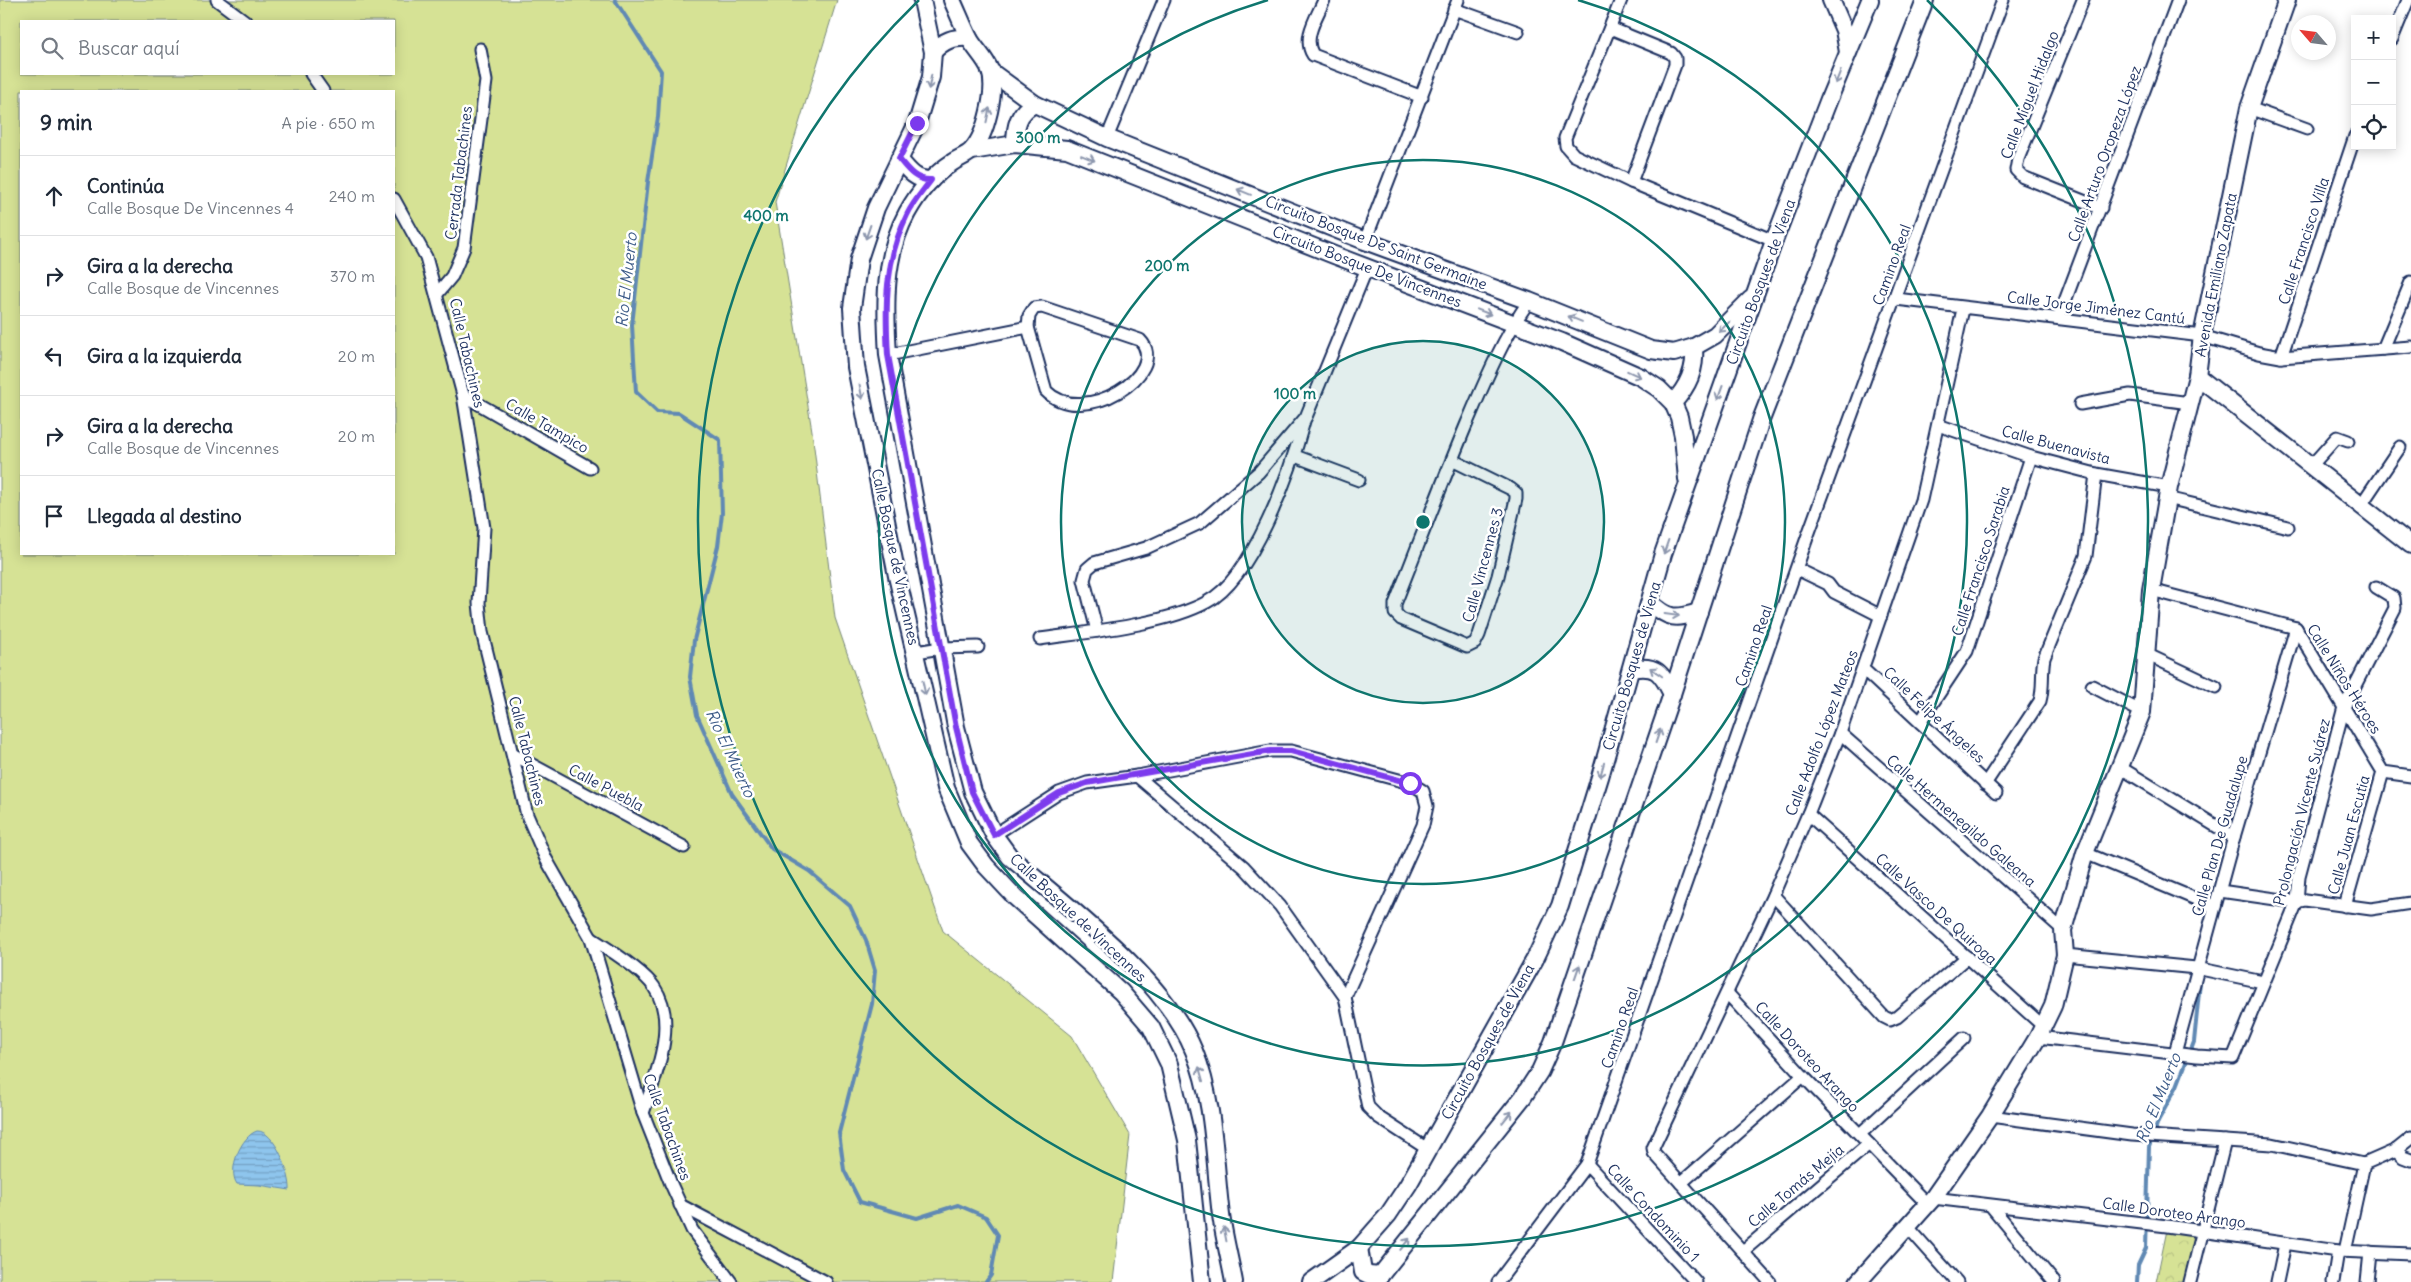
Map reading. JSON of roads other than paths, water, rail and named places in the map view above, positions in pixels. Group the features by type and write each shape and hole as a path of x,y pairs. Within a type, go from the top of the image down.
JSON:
{"main road":[{"name":"Calle Bosque de Vincennes","path":"922,0 933,52 931,77 926,100 876,208 860,258 852,308 858,376 897,576 946,788 969,843 986,866 1015,897 1121,992 1151,1027 1169,1064 1186,1140 1202,1282"},
{"path":"952,0 969,38 990,71 992,97 985,127 972,151"},
{"path":"1831,0 1844,30 1848,53"},
{"name":"Circuito Bosques de Viena","path":"1318,1277 1360,1248 1388,1215 1429,1150 1535,959 1560,906 1650,602 1688,483 1774,241 1870,0"},
{"path":"1360,1248 1363,1272 1377,1279 1523,1097 1540,1071 1553,1042 1672,694 1762,420 1925,0"},
{"name":"Avenida Emiliano Zapata","path":"2287,0 2249,108 2202,336 2197,376 2411,545"},
{"path":"933,52 942,42 956,37 969,38"},
{"name":"Circuito Bosque De Saint Germaine","path":"990,71 1035,104 1107,138 1365,241 1529,301 1651,350 1674,353 1694,347 1715,335 1737,315 1757,291"},
{"path":"1015,144 1015,130 1020,116 1027,107 1035,104"},
{"name":"Circuito Bosque De Vincennes","path":"972,151 1015,144 1067,149 1367,268 1562,342 1640,377 1658,388 1673,403 1679,417 1683,436 1688,483"},
{"name":"Calle Bosque de Vincennes","path":"972,151 952,162 931,180 907,213 896,240 888,270 885,306 888,355 956,727 972,792 994,835 1010,857 1144,976 1172,1012 1194,1050 1208,1102 1222,1217 1234,1282"},
{"path":"899,159 911,173 922,181 931,180"},
{"path":"1673,403 1685,389 1692,375 1695,361 1694,347"},
{"path":"1859,1282 1930,1202 1990,1116 2053,1006 2065,955 2063,930 2085,852 2121,768 2142,712 2151,590 2168,492 2197,376"},
{"path":"1650,602 1662,613 1673,618 1699,612"},
{"path":"1631,669 1645,666 1655,669 1664,677 1672,694"},
{"path":"1318,1277 1339,1282"}],"street":[{"path":"217,0 244,20"},
{"path":"1107,138 1164,0"},
{"path":"1324,0 1308,38 1308,47 1313,55 1422,97"},
{"path":"1621,0 1565,138 1566,146 1574,155 1631,182 1774,241"},
{"name":"Camino Real","path":"1503,1280 1587,1164 1797,569 2003,0"},
{"name":"Calle Miguel Hidalgo","path":"2083,0 2018,159 2016,170 2023,177 2101,208"},
{"name":"Calle Arturo Oropeza López","path":"2059,317 2178,0"},
{"path":"2396,29 2408,0"},
{"path":"1365,241 1422,97 1456,4 1518,32"},
{"path":"1610,28 1671,53 1675,58 1675,65 1631,182"},
{"name":"Cerrada Tabachines","path":"437,294 452,276 464,248 486,81 480,49"},
{"path":"312,75 322,90"},
{"path":"2249,108 2307,129"},
{"name":"Calle Francisco Villa","path":"2281,357 2351,148"},
{"name":"Calle Tabachines","path":"395,201 426,257 463,394 484,528 479,603 482,632 514,755 527,815 546,859 591,938 643,1114 680,1205 692,1230 731,1282"},
{"path":"1040,639 1165,618 1207,603 1236,578 1249,560 1295,456 1306,417 1367,268"},
{"path":"2383,349 2411,282"},
{"name":"Calle Jorge Jiménez Cantú","path":"1896,299 1963,309 2059,317 2202,336 2259,353 2281,357 2411,347"},
{"path":"1452,460 1513,324 1529,301"},
{"path":"1042,306 1140,340 1146,346 1148,356 1146,366 1139,375 1112,396 1085,405 1062,402 1053,398 1046,391 1028,327 1029,316 1034,308 1042,306"},
{"name":"Calle Adolfo López Mateos","path":"1681,1183 1654,1153 1653,1148 1773,895 1840,733 1921,500 1963,309"},
{"path":"888,355 1028,327"},
{"name":"Calle Tampico","path":"463,394 590,468"},
{"path":"2080,404 2130,395 2190,403"},
{"path":"1097,630 1084,580 1087,569 1094,563 1146,548 1200,523 1259,472 1306,417"},
{"name":"Calle Buenavista","path":"1938,424 2031,457 2168,492 2288,527"},
{"path":"2311,466 2337,437 2348,441"},
{"path":"2361,505 2400,447"},
{"path":"1295,456 1359,480"},
{"name":"Calle Francisco Sarabia","path":"1920,722 1969,644 2031,457"},
{"name":"Calle Vincennes 3","path":"1452,460 1516,493 1498,576 1475,644 1467,647 1401,619 1395,613 1395,604 1452,460"},
{"name":"Calle Felipe Ángeles","path":"1985,784 2040,702 2044,688 2042,668 2044,658 2086,556 2096,474"},
{"path":"1797,569 1828,584 1834,592 1881,616"},
{"name":"Prolongación Vicente Suárez","path":"2177,1053 2233,1058 2297,902 2299,876 2344,707 2395,608 2394,598 2376,587"},
{"name":"Calle Niños Héroes","path":"2151,590 2296,628 2382,772"},
{"name":"Calle Plan De Guadalupe","path":"2177,1053 2196,968 2296,628"},
{"path":"916,652 941,648 978,647"},
{"path":"2146,654 2216,687"},
{"name":"Calle Felipe Ángeles","path":"1863,668 1996,794"},
{"path":"2092,686 2142,712"},
{"name":"Calle Hermenegildo Galeana","path":"1840,733 2063,930"},
{"path":"994,835 1059,793 1087,783 1137,776 1270,751 1291,751 1410,783 1423,791 1427,806 1423,825 1345,997"},
{"name":"Calle Puebla","path":"514,755 684,846"},
{"path":"2121,768 2234,837"},
{"path":"2382,772 2411,775"},
{"name":"Calle Juan Escutia","path":"2345,906 2382,772"},
{"path":"1137,776 1244,867 1280,906 1345,997 1368,1107 1378,1117 1429,1150"},
{"name":"Calle Vasco De Quiroga","path":"1808,814 1966,957 2040,1031"},
{"path":"2085,852 2215,906"},
{"path":"2220,890 2297,902 2305,900 2371,910 2411,902"},
{"path":"1773,895 1884,1016 1890,1020 1897,1017 1966,957"},
{"path":"591,938 614,952 654,986 662,1004 665,1026 659,1062 643,1114"},
{"path":"2065,955 2196,968 2263,982"},
{"name":"Calle Doroteo Arango","path":"1727,993 1869,1144 1930,1202 1992,1206 2167,1226 2342,1251 2411,1254"},
{"path":"2040,1031 2177,1053"},
{"name":"Calle Tomás Mejía","path":"1860,1134 1964,1038"},
{"path":"1770,1282 1681,1183 1803,1076"},
{"path":"1990,1116 2150,1136 2272,1144 2364,1164 2396,1150 2411,1138"},
{"path":"2190,1282 2224,1141"},
{"name":"Calle Tomás Mejía","path":"1743,1251 1869,1144"},
{"path":"2396,1150 2403,1157 2411,1160"},
{"name":"Calle Condominio 1","path":"1587,1164 1696,1282"},
{"path":"2333,1282 2364,1164"},
{"path":"680,1205 826,1282"},
{"path":"1992,1206 2054,1282"},
{"path":"1907,1226 1956,1282"},
{"path":"2277,1282 2285,1244"},
{"path":"2367,1282 2370,1252"}],"water":[{"path":"257,1131 264,1133 276,1145 285,1164 290,1190 237,1184 234,1178 234,1171 237,1154 246,1139"}],"waterway":[{"name":"Rio El Muerto","path":"615,0 661,71 658,117 648,182 632,325 636,392 657,412 679,413 720,440 722,513 718,546 694,640 690,677 697,715 732,794 772,849 809,871 850,906 866,940 875,970 872,1004 839,1133 844,1170 860,1202 917,1218 958,1205 986,1217 998,1235 991,1275 986,1282"},
{"name":"Rio El Muerto","path":"2137,1282 2138,1265 2146,1248 2149,1147 2158,1121 2177,1086 2194,1042 2200,982"}]}
